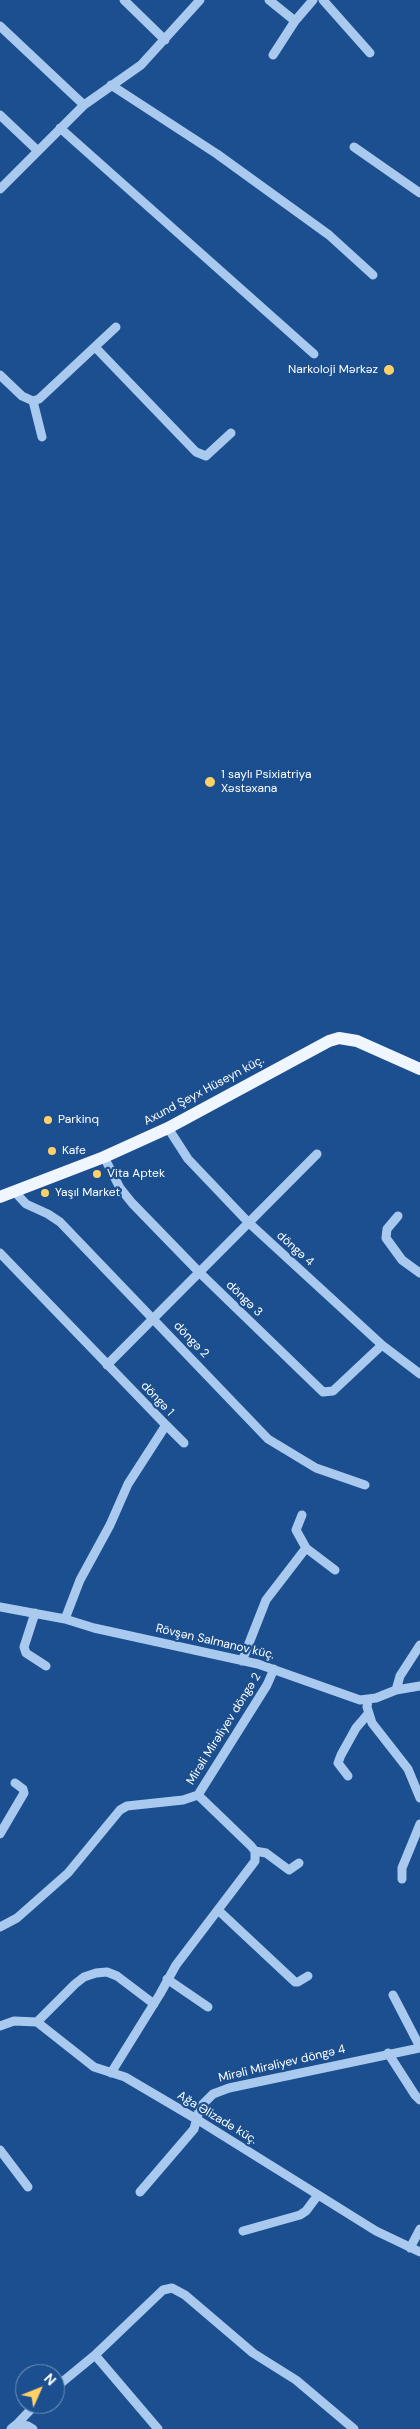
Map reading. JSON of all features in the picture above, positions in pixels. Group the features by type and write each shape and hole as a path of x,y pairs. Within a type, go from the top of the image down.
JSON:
{"main road":[{"name":"Axund Şeyx Hüseyn küç.","path":"0,1197 104,1157 168,1128 329,1040 339,1038 357,1041 420,1069"}],"street":[{"path":"124,0 165,40"},
{"path":"0,189 84,105 140,65 200,0"},
{"path":"269,0 295,21"},
{"path":"273,55 295,21 313,0"},
{"path":"323,0 370,53"},
{"path":"0,26 84,105"},
{"path":"111,85 217,154 329,235 373,275"},
{"path":"0,114 38,151"},
{"path":"60,128 314,354"},
{"path":"354,147 420,193"},
{"path":"33,401 44,394 116,327"},
{"path":"95,347 196,452 206,456 231,433"},
{"path":"0,375 22,396 33,401"},
{"path":"33,401 42,437"},
{"name":"döngə 4","path":"168,1128 188,1159 248,1222 382,1345 420,1374"},
{"path":"107,1366 316,1154"},
{"name":"döngə 3","path":"104,1157 120,1188 132,1203 199,1272 322,1392 333,1391 382,1345"},
{"name":"döngə 2","path":"14,1191 26,1204 60,1222 268,1439 316,1468 365,1485"},
{"path":"398,1216 387,1230 386,1238 402,1260 420,1273"},
{"name":"döngə 1","path":"0,1253 166,1426 128,1484 110,1525 76,1589 65,1619"},
{"path":"166,1426 184,1443"},
{"path":"302,1515 296,1530 306,1548 335,1570"},
{"path":"242,1661 266,1600 306,1548"},
{"name":"Rövşən Salmanov küç.","path":"0,1607 65,1619 94,1628 274,1668 349,1697 368,1700"},
{"path":"35,1613 24,1647 26,1653 46,1666"},
{"path":"396,1690 400,1676 420,1644"},
{"name":"Mirəli Mirəliyev döngə 2","path":"0,1927 17,1918 68,1873 120,1810 127,1806 183,1800 198,1795 268,1685 274,1668"},
{"path":"420,1686 396,1690 368,1700 368,1714 408,1769 420,1798"},
{"path":"348,1776 338,1764 356,1728 368,1714"},
{"path":"0,1834 24,1793 23,1789 15,1784"},
{"path":"198,1795 255,1852 268,1854 289,1870 299,1864"},
{"path":"402,1879 402,1868 420,1824"},
{"path":"111,2073 176,1965 255,1861 255,1852"},
{"path":"218,1910 294,1982 298,1982 308,1976"},
{"path":"0,2026 14,2021 37,2022 75,1984 84,1977 96,1973 107,1972 117,1976 154,2004"},
{"path":"167,1980 208,2007"},
{"path":"393,1995 420,2047"},
{"name":"Ağa Əlizadə küç.","path":"37,2022 94,2067 125,2077 198,2120 376,2231 420,2252"},
{"name":"Mirəli Mirəliyev döngə 4","path":"140,2192 190,2134 198,2120 200,2107 220,2090 420,2047"},
{"path":"388,2053 420,2100"},
{"path":"0,2150 28,2188"},
{"path":"243,2231 300,2215 306,2211 318,2195"},
{"path":"410,2248 420,2229"},
{"path":"65,2380 95,2355 163,2290 172,2288 185,2295 253,2353 296,2380 354,2429"},
{"path":"95,2355 158,2429"},
{"path":"14,2427 26,2414"},
{"path":"14,2427 28,2426 33,2429"}],"place":[{"name":"Narkoloji Mərkəz","path":"389,370"},
{"name":"1 saylı Psixiatriya Xəstəxana","path":"210,782"},
{"name":"Parkinq","path":"48,1120"},
{"name":"Kafe","path":"52,1151"},
{"name":"Vita Aptek","path":"97,1174"},
{"name":"Yaşıl Market","path":"45,1193"}]}
